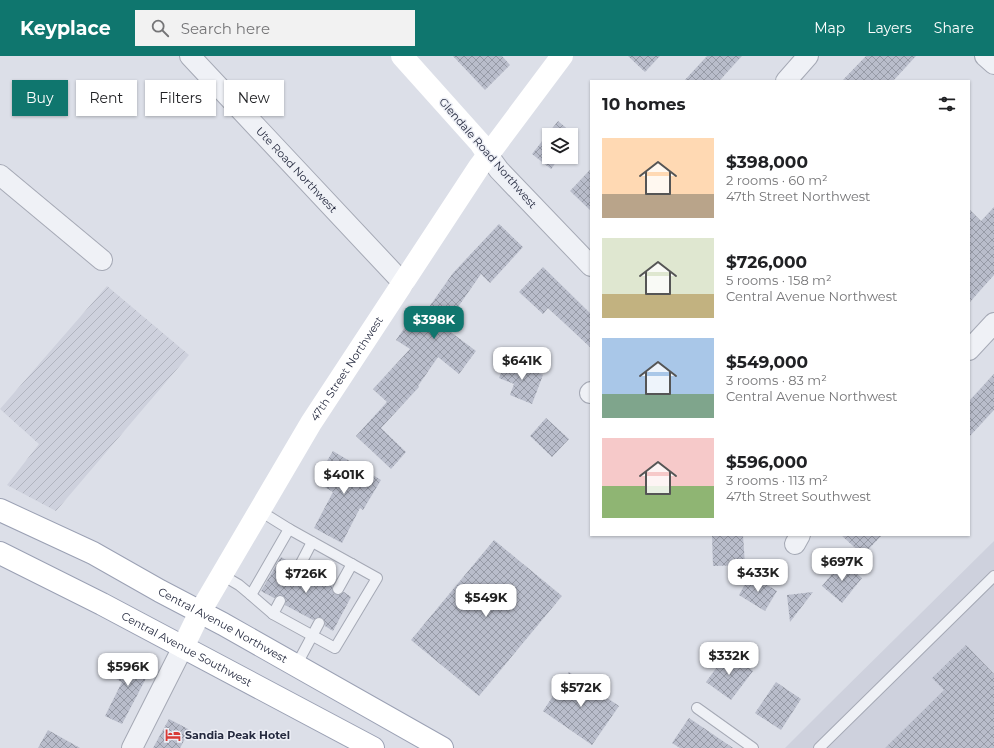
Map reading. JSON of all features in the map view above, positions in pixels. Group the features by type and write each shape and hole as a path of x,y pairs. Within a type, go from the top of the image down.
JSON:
{"main road":[{"name":"Glendale Road Northwest","path":"402,56 480,143 488,155"},
{"name":"47th Street Northwest","path":"183,647 200,612 312,423 488,155 562,56"},
{"name":"Central Avenue Northwest","path":"0,510 94,553 442,748"},
{"name":"Central Avenue Southwest","path":"0,553 102,604 372,748"}],"street":[{"name":"Ute Road Northwest","path":"190,56 403,283"},
{"path":"787,80 808,56"},
{"path":"985,56 994,64"},
{"name":"Glendale Road Northwest","path":"488,155 499,170 590,265"},
{"path":"0,175 102,260"},
{"path":"970,349 994,323"},
{"path":"132,748 183,647"}],"lane":[{"path":"222,576 239,585 273,614 335,648 377,578 289,529 260,511"},
{"path":"251,595 289,529"},
{"path":"299,567 312,542"},
{"path":"338,589 352,564"},
{"path":"819,748 994,576"},
{"path":"273,614 280,602"},
{"path":"296,666 319,623"},
{"path":"698,708 753,748"}],"shaded area":[{"path":"107,286 189,355 56,511 7,485 39,444 0,409"},
{"path":"994,541 994,748 785,748 826,707"}],"building":[{"path":"453,56 502,56 510,65 485,90"},
{"path":"628,56 660,56 645,72"},
{"path":"707,56 742,56 720,80 685,80"},
{"path":"866,56 916,56 894,80 843,80"},
{"path":"558,121 566,128 552,128"},
{"path":"542,141 542,162 532,154"},
{"path":"545,164 555,164 551,169"},
{"path":"590,170 590,210 570,191"},
{"path":"994,207 994,275 970,302 970,210 981,221"},
{"path":"499,224 523,247 490,283 481,274 444,327 476,351 459,374 438,357 418,386 419,387 381,428 406,452 391,469 356,436 387,402 373,389 410,349 396,340 415,313 422,317 453,273"},
{"path":"543,267 590,313 590,347 548,308 543,314 519,292"},
{"path":"506,360 543,375 532,404 510,395 514,384 499,378"},
{"path":"994,374 994,410 970,436 970,400"},
{"path":"546,418 569,439 552,457 530,436"},
{"path":"333,451 381,480 363,510 360,508 342,543 314,528 333,492 315,481"},
{"path":"712,536 743,536 745,565 713,566"},
{"path":"842,536 881,536 863,555"},
{"path":"494,540 562,596 479,696 411,640"},
{"path":"281,557 293,564 293,568 296,573 300,573 305,570 332,586 335,594 338,595 344,592 351,597 333,631 325,626 325,622 322,618 318,617 313,620 285,605 286,600 283,596 279,595 274,598 261,591"},
{"path":"842,562 862,578 842,603 822,586"},
{"path":"750,575 777,591 765,611 739,595"},
{"path":"813,592 790,622 787,595"},
{"path":"966,645 994,674 994,748 885,748 944,690 932,678"},
{"path":"728,652 753,671 731,700 706,682"},
{"path":"127,653 152,667 122,724 105,716 122,682 114,678"},
{"path":"569,672 619,706 592,745 543,711"},
{"path":"776,682 801,699 781,730 755,713"},
{"path":"689,718 733,748 680,748 672,743"},
{"name":"Sandia Peak Hotel","path":"169,719 190,730 180,748 153,748"},
{"path":"48,730 80,748 38,748"}],"place":[{"name":"Sandia Peak Hotel","path":"173,735"}]}
